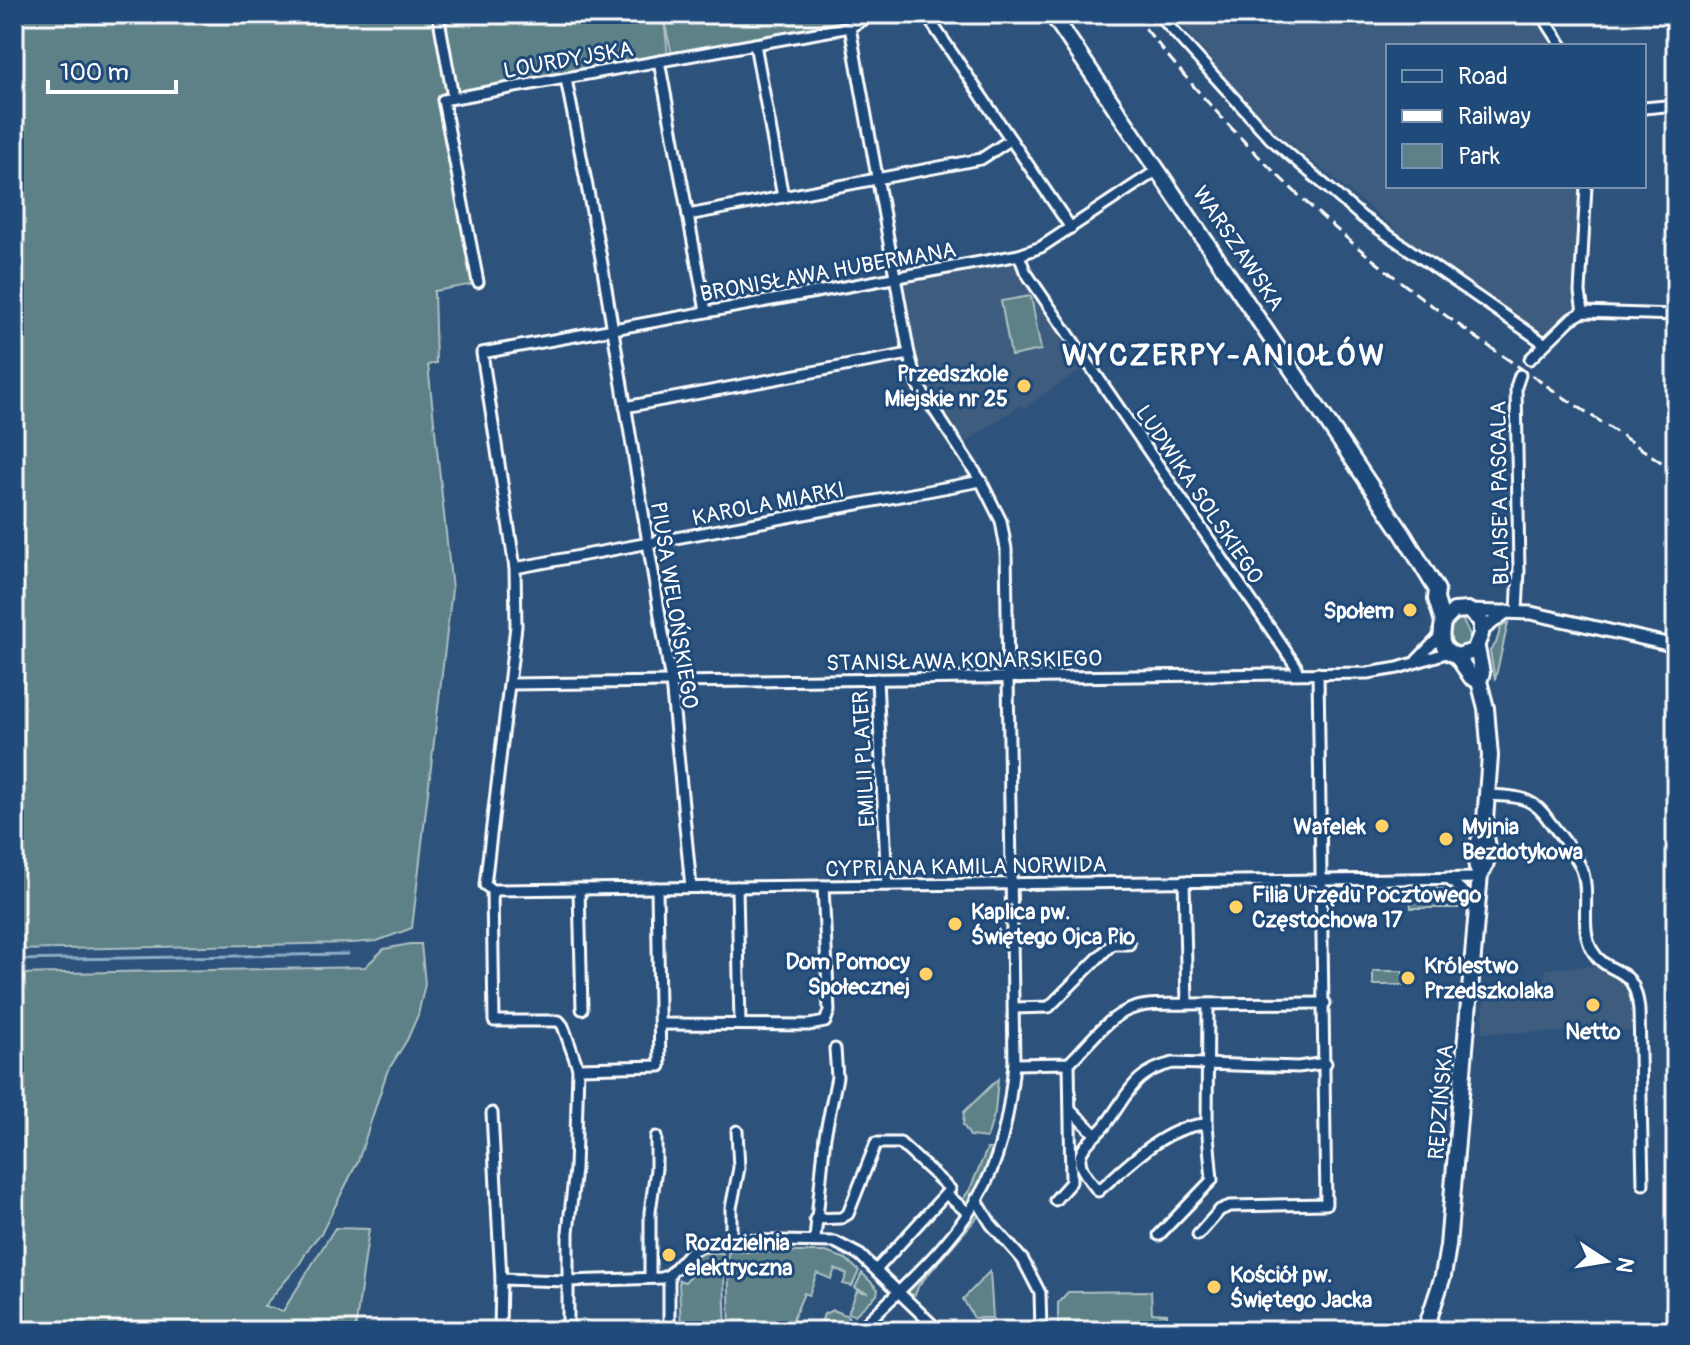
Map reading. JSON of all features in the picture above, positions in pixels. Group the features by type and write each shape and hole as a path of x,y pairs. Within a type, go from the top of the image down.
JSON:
{"main road":[{"name":"WARSZAWSKA","path":"1052,14 1397,525 1437,590 1468,610"},
{"name":"WARSZAWSKA","path":"1437,590 1442,629"},
{"path":"1479,681 1471,677 1443,645 1442,629 1449,614 1468,610 1481,621 1477,648 1482,673 1479,681 1489,733 1484,833 1478,840 1475,866 1480,876"},
{"path":"1453,654 1469,654 1477,648"},
{"name":"RĘDZIŃSKA","path":"1425,1331 1443,1276 1450,1230 1480,876"}],"street":[{"path":"438,14 453,97 443,100 478,282"},
{"name":"LOURDYJSKA","path":"453,97 850,27 874,14"},
{"path":"1158,14 1270,138 1316,178 1362,217 1544,343"},
{"path":"1522,14 1544,18 1564,14"},
{"path":"1544,18 1561,44"},
{"path":"931,22 1071,228"},
{"path":"850,27 917,384 981,481 1001,521 1006,549 1014,1008 1010,1103 995,1162 976,1199 948,1238 858,1331"},
{"path":"755,44 783,197"},
{"path":"659,61 706,311"},
{"name":"PIUSA WELOŃSKIEGO","path":"566,79 613,329 671,682 691,887"},
{"path":"1646,108 1676,105"},
{"path":"688,215 981,159 1010,140"},
{"name":"BRONISŁAWA HUBERMANA","path":"515,568 482,353 1019,255 1041,247 1159,169"},
{"path":"1583,312 1580,292 1586,188"},
{"name":"LUDWIKA SOLSKIEGO","path":"1019,255 1025,271 1296,666 1297,673"},
{"path":"1530,359 1571,319 1583,312 1676,315"},
{"path":"625,407 909,354"},
{"name":"BLAISE'A PASCALA","path":"1511,612 1519,571 1516,387 1520,375"},
{"name":"KAROLA MIARKI","path":"515,568 981,481"},
{"path":"515,568 516,626 489,888 494,1021 559,1021 578,1068 567,1281 568,1331"},
{"path":"1468,610 1511,612 1676,646"},
{"path":"1481,631 1511,612"},
{"path":"1417,660 1442,629"},
{"name":"STANISŁAWA KONARSKIEGO","path":"510,684 1318,673 1379,671 1453,654"},
{"path":"1198,1235 1220,1210 1230,1206 1326,1204 1318,673"},
{"name":"EMILII PLATER","path":"877,679 887,885"},
{"path":"1487,795 1522,798 1538,806 1582,871 1588,937 1593,952 1626,975 1635,986 1639,1010 1643,1184"},
{"name":"CYPRIANA KAMILA NORWIDA","path":"489,888 1480,876"},
{"path":"1447,878 1478,904"},
{"path":"1184,881 1187,1004"},
{"path":"660,1024 809,1025 825,1022 828,1017 823,886"},
{"path":"737,887 740,1024"},
{"path":"578,1068 660,1066 657,888"},
{"path":"579,889 582,1009"},
{"path":"1014,1008 1049,1007 1109,947 1129,944"},
{"path":"1014,1064 1069,1063 1117,1016 1149,1005 1325,1003"},
{"path":"1159,1235 1212,1180 1207,1124 1208,1005"},
{"path":"815,1239 825,1136 837,1077 835,1049"},
{"path":"1055,1200 1071,1182 1069,1063"},
{"path":"1207,1124 1160,1140 1098,1191 1081,1167 1084,1148 1105,1127 1125,1094 1146,1073 1173,1063 1298,1067 1326,1063"},
{"path":"1071,1110 1096,1135"},
{"path":"492,1113 501,1279 500,1331"},
{"path":"731,1240 731,1208 739,1168 737,1131"},
{"path":"650,1278 650,1212 656,1169 656,1137"},
{"path":"815,1219 841,1218 848,1214 873,1145 898,1142 905,1146 950,1189 876,1270"},
{"path":"946,1194 967,1212"},
{"path":"976,1199 991,1224 1023,1260 1040,1293 1041,1331"},
{"path":"501,1279 567,1281 650,1278 669,1275 693,1251 712,1242 815,1239 848,1247 939,1331"},
{"path":"669,1275 669,1331"}],"shaded area":[{"path":"1173,14 1556,14 1559,44 1386,44 1386,188 1581,188 1573,311 1544,337 1477,295 1257,117"},
{"path":"1013,264 1084,368 965,443 920,372 903,286"},
{"path":"1599,965 1623,978 1635,1001 1633,1031 1482,1033 1485,994 1545,994 1545,969"}],"green space":[{"path":"14,14 867,14 849,22 672,55 664,20 668,55 440,97 475,284 434,291 436,363 428,365 452,589 412,928 377,941 352,943 14,950"},
{"path":"1031,296 1041,350 1011,356 1001,301"},
{"path":"1454,617 1461,617 1471,637 1469,646 1463,649 1451,642"},
{"path":"1508,623 1495,680 1490,651 1501,627"},
{"path":"1437,889 1455,894 1466,908 1411,908 1410,892"},
{"path":"421,944 425,984 418,1015 387,1072 358,1161 322,1232 264,1306 283,1311 335,1228 369,1229 355,1331 14,1331 14,974 365,967 384,949"},
{"path":"1373,971 1402,971 1406,974 1406,985 1373,985"},
{"path":"998,1079 995,1112 987,1138 970,1136 963,1125 964,1112"},
{"path":"987,1149 994,1152 987,1171 968,1205 964,1205 961,1202"},
{"path":"975,1209 981,1213 919,1285 915,1295 908,1294 909,1287"},
{"path":"728,1252 826,1252 846,1259 859,1271 852,1286 843,1284 847,1274 835,1269 831,1279 817,1273 809,1295 804,1293 788,1331 730,1331"},
{"path":"700,1253 723,1253 726,1331 681,1331 679,1280 685,1282 693,1273 689,1268 693,1264 691,1260"},
{"path":"990,1271 993,1318 974,1318 963,1299"},
{"path":"862,1273 878,1289 877,1295 855,1315 848,1313 857,1291 868,1293 855,1288"},
{"path":"1151,1291 1152,1313 1167,1314 1167,1331 1151,1331 1148,1320 1134,1321 1134,1331 1058,1331 1058,1303 1068,1292"},
{"path":"833,1310 848,1316 849,1320 837,1331 818,1331 824,1314"}],"waterway":[{"path":"14,960 348,954"}],"railway":[{"path":"1134,14 1250,148 1347,238 1452,320 1676,472"}],"place":[{"name":"Przedszkole Miejskie nr 25","path":"1024,386"},
{"name":"Społem","path":"1410,610"},
{"name":"Wafelek","path":"1382,826"},
{"name":"Myjnia Bezdotykowa","path":"1446,839"},
{"name":"Filia Urzędu Pocztowego Częstochowa 17","path":"1236,907"},
{"name":"Kaplica pw. Świętego Ojca Pio","path":"955,924"},
{"name":"Dom Pomocy Społecznej","path":"926,974"},
{"name":"Królestwo Przedszkolaka","path":"1408,978"},
{"name":"Netto","path":"1593,1005"},
{"name":"Rozdzielnia elektryczna","path":"669,1255"},
{"name":"Kościół pw. Świętego Jacka","path":"1214,1287"}],"district":[{"name":"WYCZERPY-ANIOŁÓW","path":"1224,355"}]}
